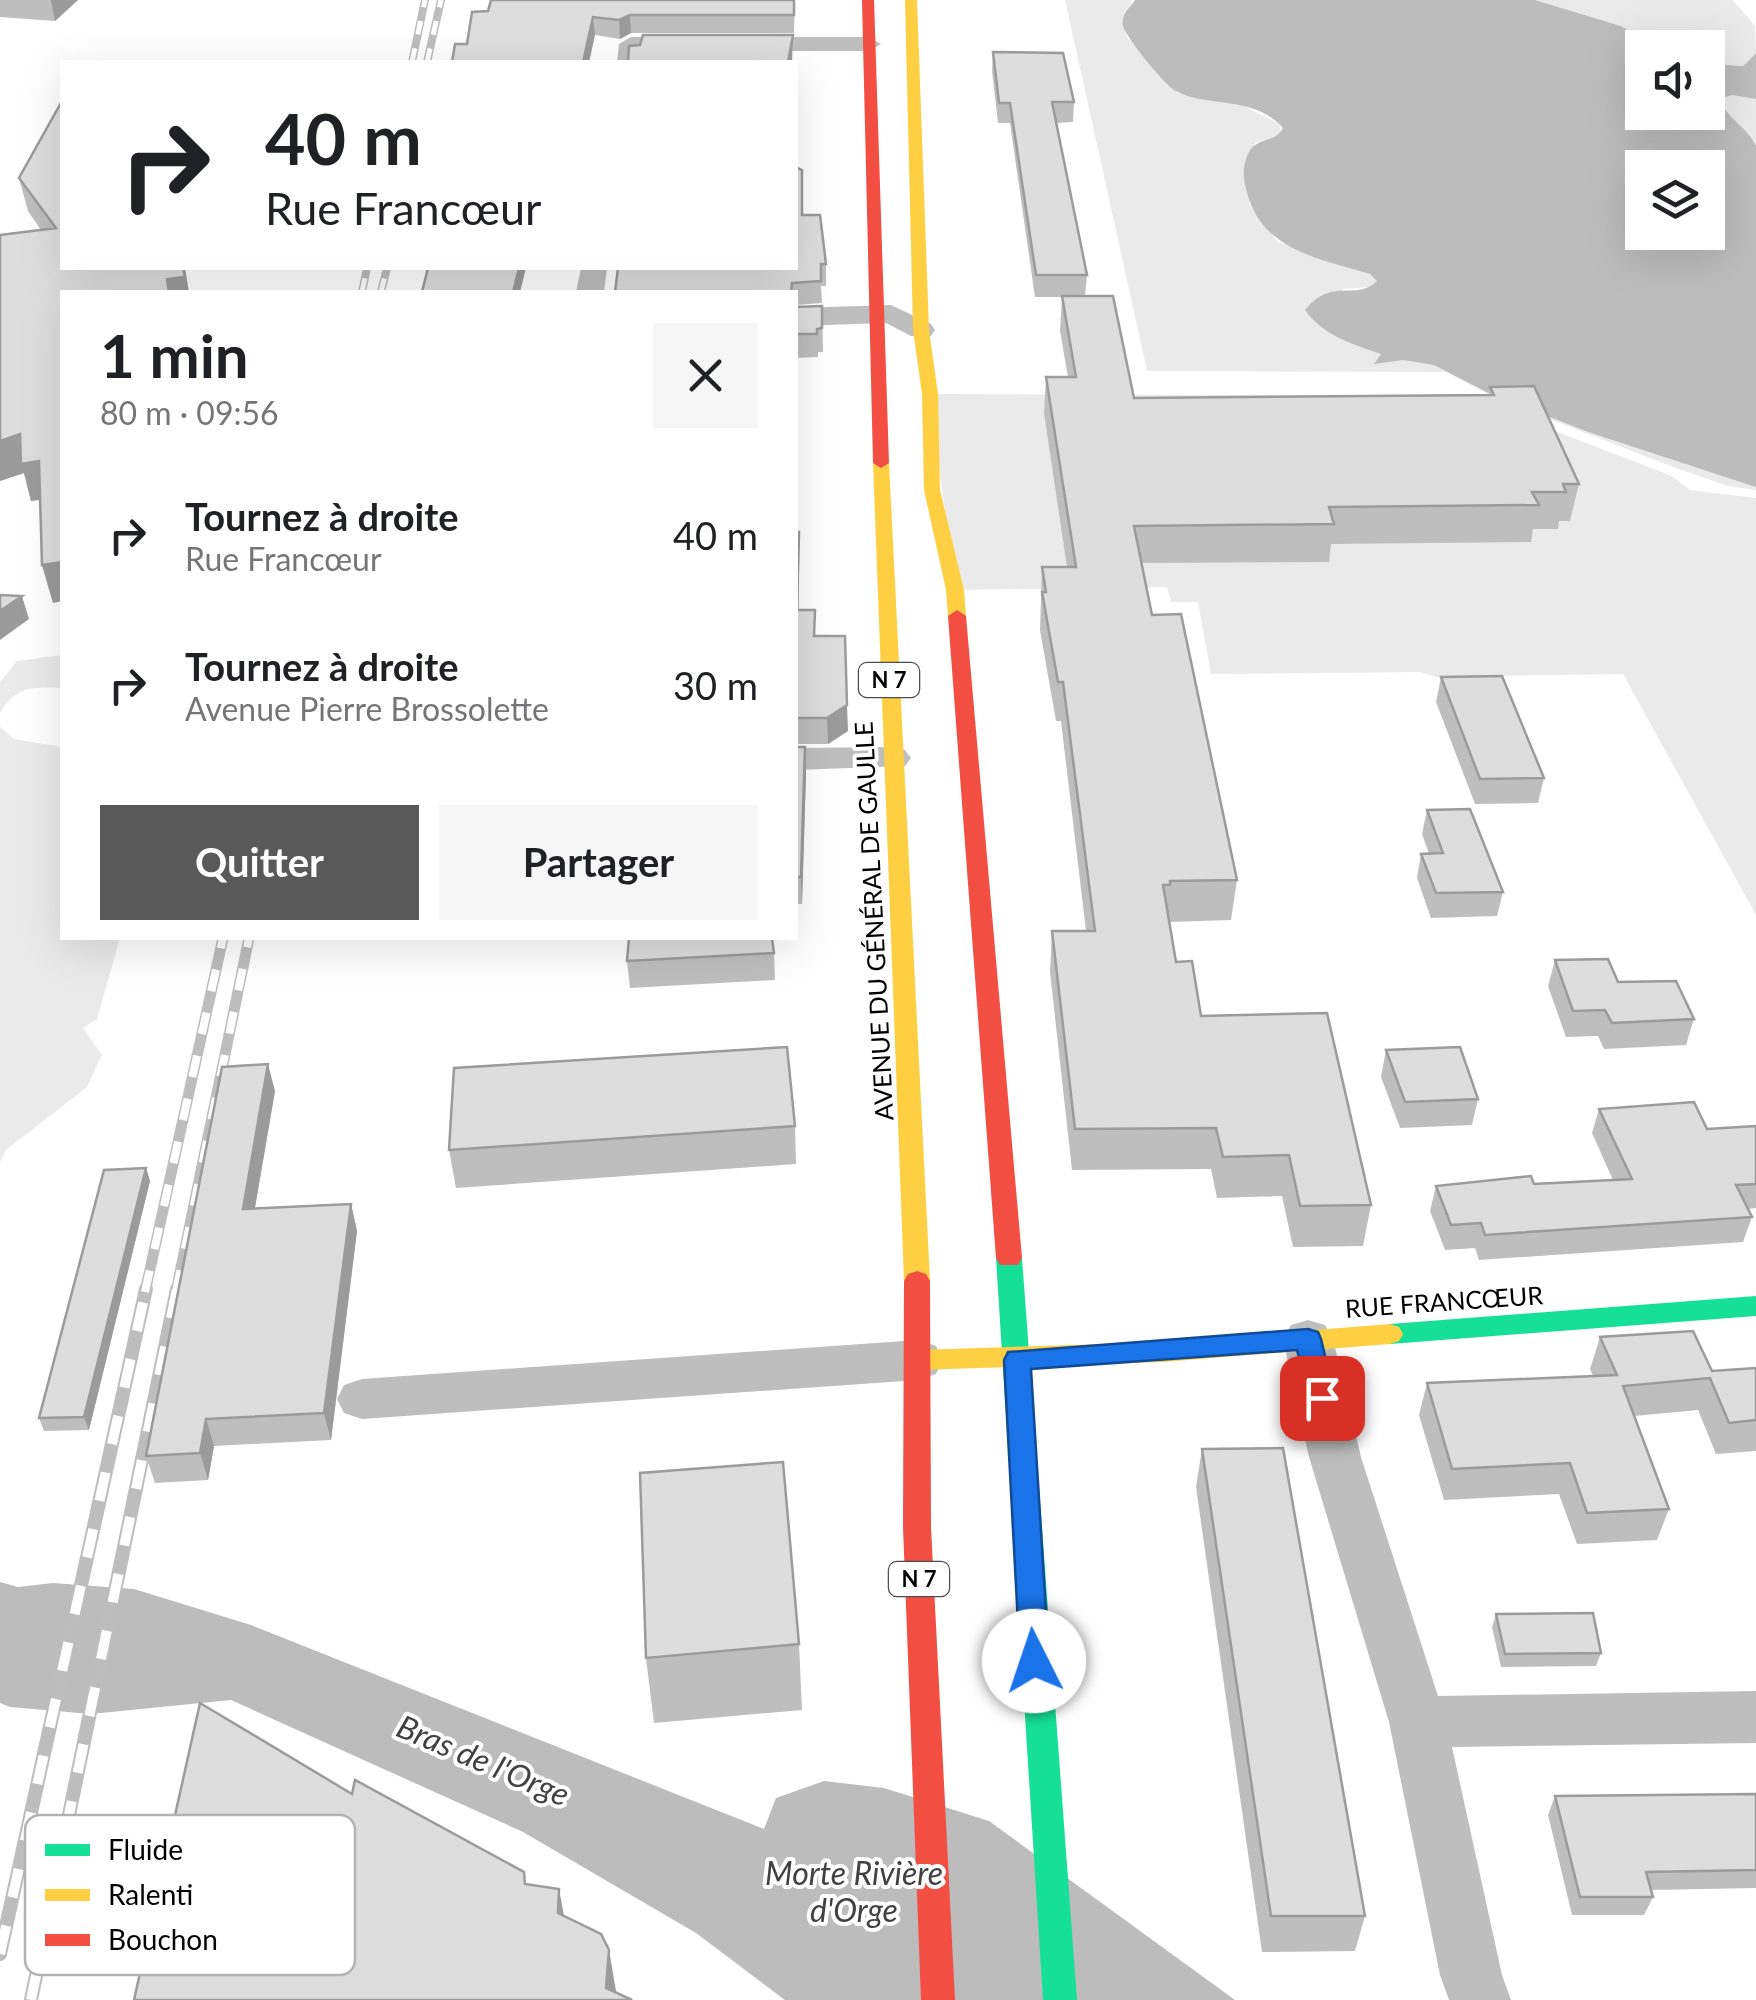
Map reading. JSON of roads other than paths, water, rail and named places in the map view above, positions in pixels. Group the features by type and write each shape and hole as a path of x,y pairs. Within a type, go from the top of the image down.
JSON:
{"main road":[{"name":"AVENUE DU GÉNÉRAL DE GAULLE","path":"868,0 874,316 892,758 906,965 918,1360"},
{"path":"911,0 921,330 930,394 932,490 955,590 1017,1360 1060,2000"},
{"name":"RUE FRANCŒUR","path":"918,1360 1017,1360 1756,1306"},
{"name":"N 7","path":"918,1360 917,1527 938,2000"}],"street":[{"path":"630,54 868,44"},
{"path":"798,317 891,314 921,330"},
{"path":"798,759 892,758"},
{"path":"1308,1339 1335,1457 1418,1722 1471,1975 1480,2000"},
{"path":"362,1399 918,1360"},
{"path":"1418,1722 1756,1717"}],"water":[{"path":"1135,0 1535,0 1628,30 1625,130 1725,130 1725,109 1756,146 1756,487 1591,433 1488,393 1434,365 1403,360 1374,364 1381,354 1339,338 1321,326 1305,310 1315,300 1334,291 1360,290 1377,281 1370,274 1295,249 1265,227 1254,212 1244,177 1248,154 1283,128 1258,110 1176,91 1146,61 1125,32 1126,12"},
{"path":"1756,53 1756,99 1725,97 1725,65 1743,66"},
{"name":"Morte Rivière d'Orge","path":"0,1582 18,1587 53,1583 134,1589 251,1625 764,1829 776,1798 824,1781 884,1788 989,1821 1235,2000 785,2000 696,1933 523,1832 231,1700 91,1714 0,1703"}],"railway":[{"path":"412,60 425,0"},
{"path":"427,60 441,0"},
{"path":"362,290 367,270"},
{"path":"382,290 386,270"},
{"path":"145,1292 223,940"},
{"path":"176,1292 249,940"},
{"path":"31,1815 146,1289"},
{"path":"69,1815 177,1289"},
{"path":"0,1954 25,1840"},
{"path":"31,2000 36,1975"}],"water label":[{"name":"Bras de l'Orge","path":"483,1761"}]}
